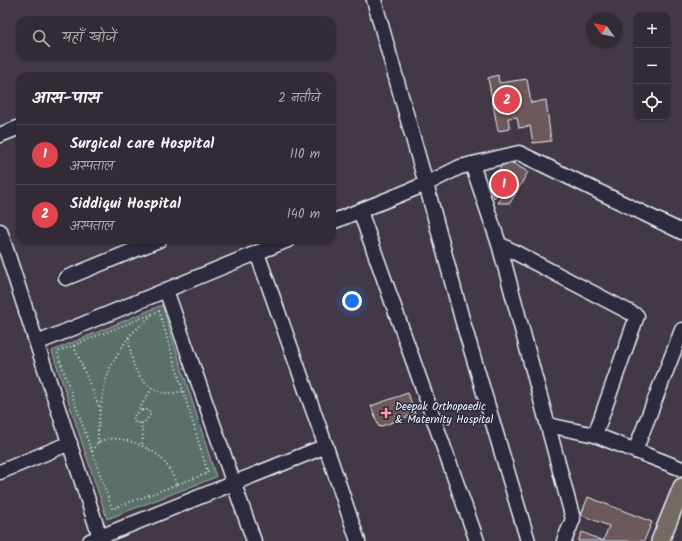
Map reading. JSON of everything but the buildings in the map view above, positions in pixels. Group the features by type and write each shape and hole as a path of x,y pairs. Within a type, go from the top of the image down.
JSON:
{"main road":[{"path":"660,541 682,487"}],"street":[{"path":"374,0 462,319 528,541"},
{"path":"0,135 16,129"},
{"path":"336,220 426,184 460,167 519,153 682,232"},
{"path":"472,164 499,244 573,519 564,541"},
{"path":"360,211 478,541"},
{"path":"0,231 70,443 95,539 326,446"},
{"path":"66,278 149,244"},
{"path":"37,343 278,244"},
{"path":"499,244 637,316 595,435"},
{"path":"257,253 326,446 358,541"},
{"path":"166,290 254,541"},
{"path":"635,451 682,330"},
{"path":"548,425 595,435 682,469"},
{"path":"0,472 70,443"}],"path":[{"path":"159,311 208,473 112,509 57,352 153,314 159,311"},
{"path":"98,443 100,410 110,367 129,336 153,314"},
{"path":"129,336 130,352 134,368 142,380 159,392 170,394 183,392"},
{"path":"74,346 100,410"},
{"path":"136,414 142,410 148,410 151,414 144,422 135,423 133,416 136,414 152,388"},
{"path":"141,423 143,437 142,446"},
{"path":"92,451 98,443 105,440 117,438 132,442 159,456 170,468 177,485"}],"green space":[{"path":"162,305 216,477 107,519 52,351"}],"place":[{"name":"Siddiqui Hospital","path":"507,100"},
{"name":"Surgical care Hospital","path":"504,184"},
{"name":"Deepak Orthopaedic & Maternity Hospital","path":"386,413"}]}
